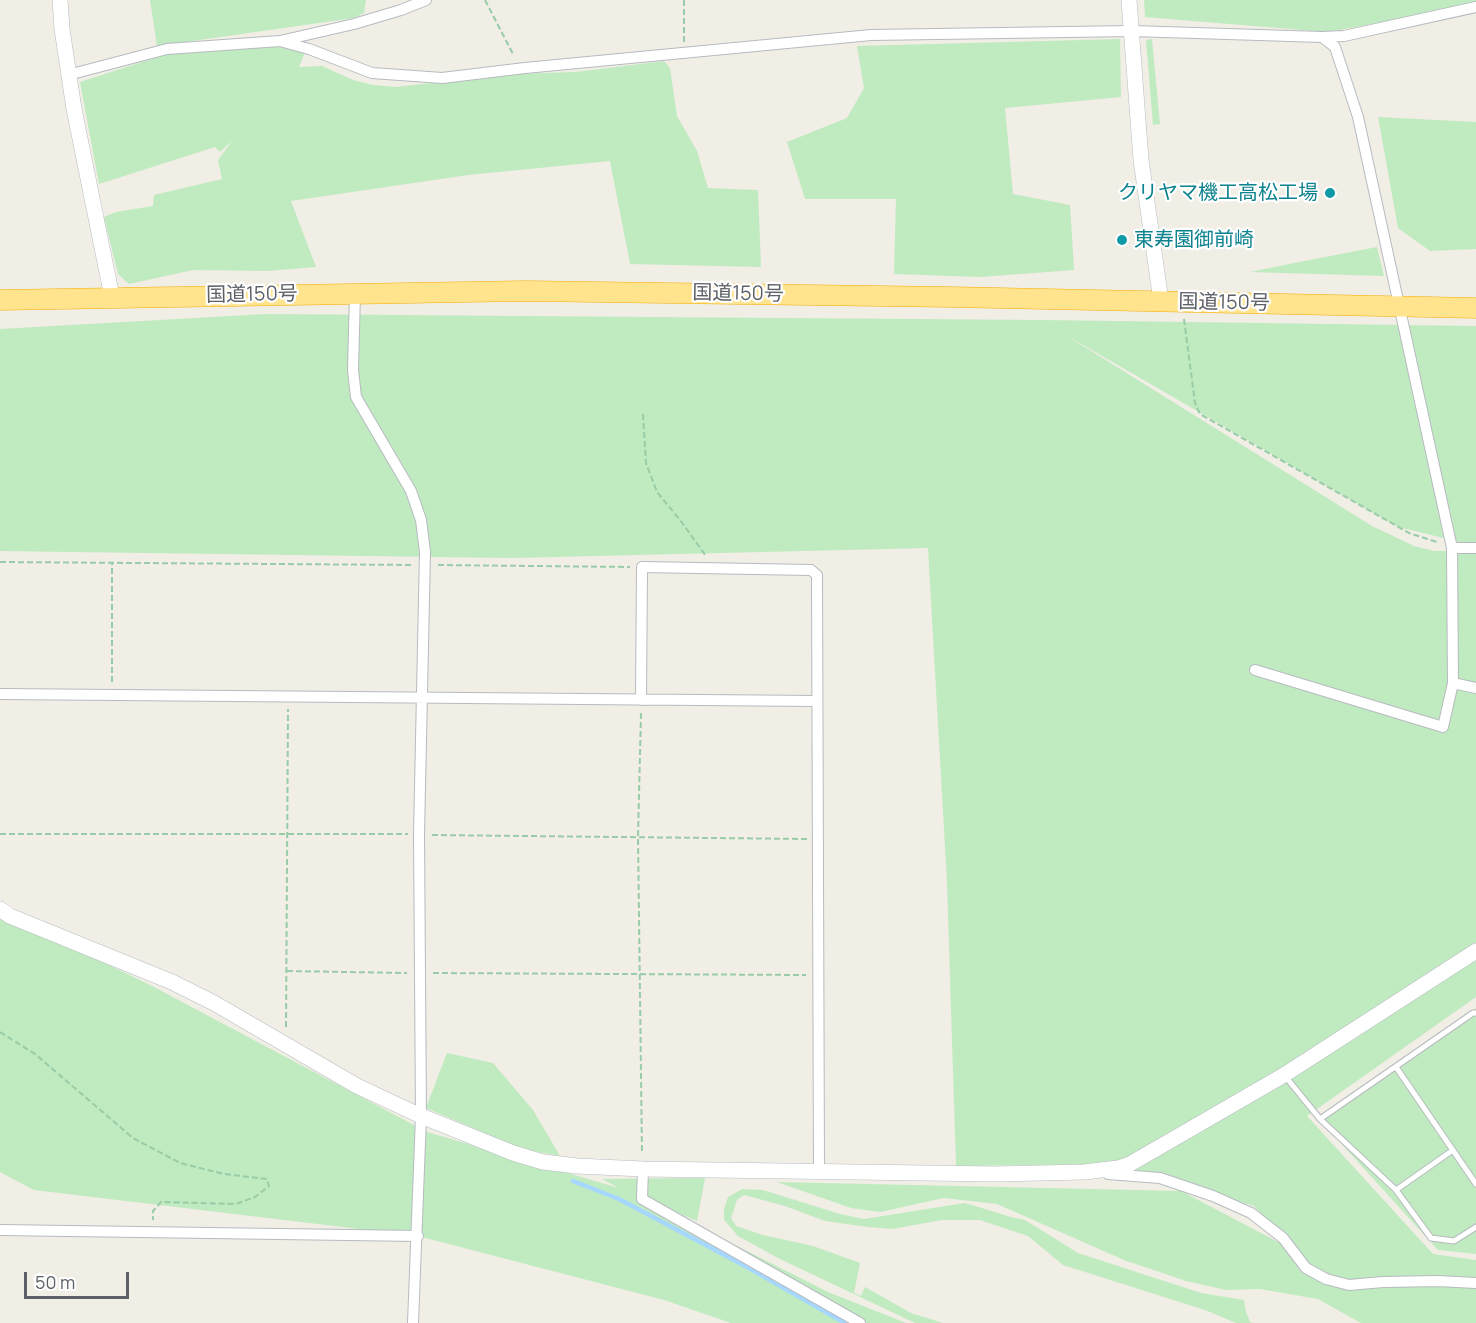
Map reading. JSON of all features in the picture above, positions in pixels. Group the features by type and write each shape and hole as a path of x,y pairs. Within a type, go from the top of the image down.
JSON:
{"highway":[{"name":"国道150号","path":"0,300 525,291 1476,308"}],"street":[{"path":"60,0 68,75 112,297"},
{"path":"68,75 167,49 280,41 354,24 426,0"},
{"path":"1129,0 1141,160 1161,301"},
{"path":"280,41 309,49 372,73 442,78 871,35 1132,31 1344,36 1476,7"},
{"path":"1255,670 1443,727 1453,683 1452,548 1358,117 1335,47 1322,37"},
{"path":"355,293 353,370 356,397 411,491 421,520 424,565 421,698 421,1116 413,1323"},
{"path":"1452,548 1476,548"},
{"path":"641,700 642,567 811,570 817,575 819,1171"},
{"path":"1453,683 1476,688"},
{"path":"0,694 816,701"},
{"path":"0,909 172,982 214,1003 357,1086 421,1116 513,1153 543,1162 643,1169 996,1174 1084,1172 1118,1168 1130,1164 1284,1075 1476,951"},
{"path":"643,1169 642,1199 860,1323"},
{"path":"1084,1172 1160,1178 1251,1212 1284,1238 1306,1268 1326,1279 1349,1285 1416,1281 1476,1283"},
{"path":"0,1230 418,1236"}],"lane":[{"path":"1320,1119 1476,1013"},
{"path":"1396,1067 1476,1184"},
{"path":"1284,1075 1320,1119 1396,1190 1431,1238 1454,1241 1476,1227"},
{"path":"1396,1190 1453,1150"}],"path":[{"path":"485,0 511,52 525,68"},
{"path":"684,0 685,53"},
{"path":"1182,302 1195,403 1200,414 1409,533 1452,548"},
{"path":"643,414 646,463 657,492 715,569"},
{"path":"0,562 642,567"},
{"path":"112,562 112,695"},
{"path":"286,1045 287,697"},
{"path":"641,700 638,837 643,1169"},
{"path":"287,971 818,975"},
{"path":"0,1032 35,1054 134,1138 180,1163 224,1174 267,1179 269,1186 255,1197 236,1204 161,1202 153,1211 153,1232"}],"green space":[{"path":"150,0 366,0 364,13 354,18 157,46"},
{"path":"1144,0 1476,0 1476,6 1327,32 1145,17"},
{"path":"1120,39 1121,97 1005,108 1013,194 1070,205 1074,270 980,277 894,274 896,199 805,199 787,142 847,118 864,88 857,46"},
{"path":"1152,39 1160,124 1153,125 1146,40"},
{"path":"266,44 306,50 299,67 322,66 353,80 396,87 510,74 576,72 664,61 670,68 677,116 697,151 708,188 758,190 761,267 630,264 610,161 468,175 291,201 316,267 267,271 193,270 129,284 118,274 104,217 116,212 153,206 154,195 222,179 218,160 232,141 220,152 215,147 99,184 80,82 176,51"},
{"path":"1378,117 1476,122 1476,249 1430,251 1398,228"},
{"path":"1377,247 1384,276 1250,272 1289,264"},
{"path":"266,314 1476,326 1476,543 1464,543 1398,527 1064,334 1372,526 1414,546 1434,551 1476,551 1476,997 1307,1116 1433,1254 1476,1260 1476,1323 1361,1323 1318,1299 1260,1289 1226,1290 1186,1281 1124,1260 997,1204 944,1198 880,1212 851,1208 777,1182 1181,1191 1282,1244 1301,1272 1336,1282 1302,1263 1254,1206 1117,1164 956,1166 947,882 928,548 512,558 0,551 0,329"},
{"path":"0,912 152,986 427,1132 619,1188 602,1179 705,1178 697,1221 640,1197 828,1292 906,1323 731,1323 664,1300 418,1236 34,1190 0,1172"},
{"path":"1476,1008 1476,1254 1438,1250 1318,1118"},
{"path":"447,1053 493,1063 533,1110 560,1156 522,1149 426,1108"},
{"path":"742,1189 763,1190 840,1214 864,1219 965,1203 1025,1220 1078,1253 1201,1293 1244,1300 1246,1312 1250,1322 1253,1323 1236,1323 1205,1310 1063,1265 1028,1236 980,1220 942,1220 892,1229 825,1221 785,1206 744,1195 737,1200 731,1218 736,1226 763,1235 813,1246 860,1263 854,1293 861,1296 865,1287 911,1313 943,1323 915,1323 780,1259 738,1236 724,1220 724,1209 728,1197"}],"waterway":[{"path":"573,1181 619,1199 749,1268 845,1323"}],"place":[{"name":"クリヤマ機工高松工場","path":"1330,193"},
{"name":"東寿園御前崎","path":"1122,240"}]}
